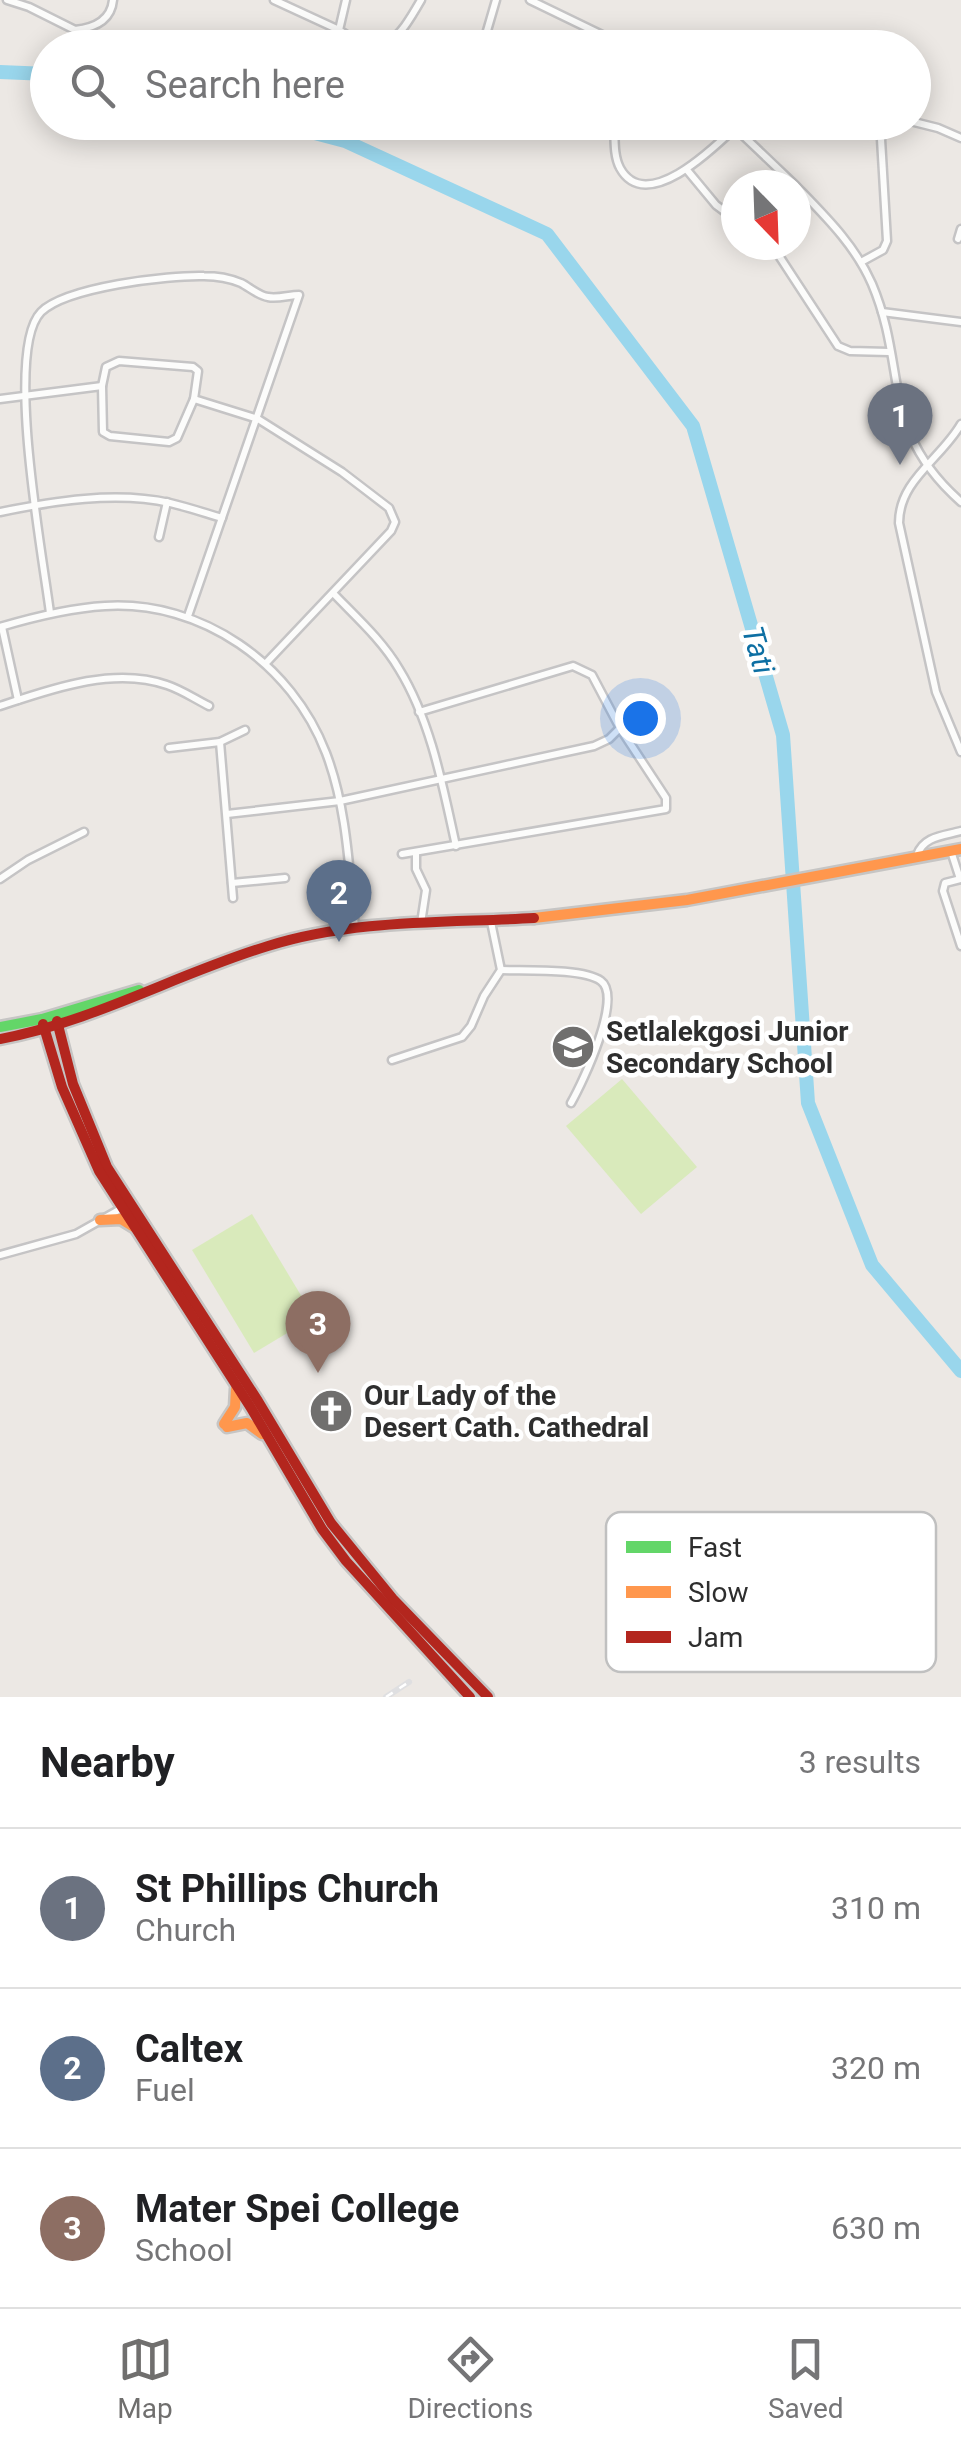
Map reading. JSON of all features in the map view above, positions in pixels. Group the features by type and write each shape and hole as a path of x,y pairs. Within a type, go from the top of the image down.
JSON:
{"main road":[{"path":"0,1040 58,1028 124,1004 226,958 276,942 355,927 491,922 617,911 956,850"},
{"path":"0,1027 42,1019 180,978"},
{"path":"56,1015 73,1084 90,1130 127,1205 277,1445 336,1550 468,1695 476,1685"},
{"path":"42,1019 80,1133 110,1189 127,1205 134,1227 235,1384 354,1555 488,1697"},
{"path":"100,1220 111,1205 110,1189"},
{"path":"100,1220 121,1220 134,1227"},
{"path":"235,1384 234,1407 225,1426 252,1425 277,1445"}],"street":[{"path":"7,0 75,30 100,23 112,11 113,0"},
{"path":"274,0 339,30 346,0"},
{"path":"402,30 422,0"},
{"path":"487,30 496,0"},
{"path":"530,0 547,4 592,30"},
{"path":"931,126 961,138"},
{"path":"615,140 619,166 630,180 646,185 687,170 718,140"},
{"path":"750,140 780,170"},
{"path":"862,262 883,250 887,241 881,140"},
{"path":"687,170 721,209"},
{"path":"811,202 862,262 882,312 899,407 927,466 961,502"},
{"path":"958,239 961,229"},
{"path":"782,260 838,346 850,351 889,352"},
{"path":"50,614 24,396 26,346 32,326 55,302 94,290 156,280 220,277 268,297 299,295 188,616"},
{"path":"882,312 961,322"},
{"path":"112,363 193,367 199,377 177,438 169,442 103,432 102,386 106,368 112,363"},
{"path":"0,399 102,386"},
{"path":"194,399 258,419 342,472 393,514 391,531 266,663"},
{"path":"961,424 902,499 900,536 936,692 961,752"},
{"path":"0,512 36,504 105,499 168,502 222,518"},
{"path":"159,538 168,502"},
{"path":"333,592 392,658 420,712 442,779 456,846"},
{"path":"18,700 1,627 50,614 126,606 188,616 235,642 266,663 288,686 310,718 326,754 340,801 355,927"},
{"path":"402,854 666,808 666,798 620,728 592,676 573,666 420,712"},
{"path":"0,706 76,684 128,678 166,685 208,706"},
{"path":"227,814 340,801 594,746 620,728"},
{"path":"168,748 220,742 245,730"},
{"path":"220,742 232,898"},
{"path":"917,857 920,846 928,840 961,831"},
{"path":"0,879 84,832"},
{"path":"956,850 960,879 945,883 943,891 961,946"},
{"path":"416,852 416,869 426,890 422,923"},
{"path":"232,883 285,878"},
{"path":"392,1060 462,1037 472,1026 484,996 501,970 491,922"},
{"path":"501,970 582,975 597,978 607,988 610,1000 590,1063 571,1103"},
{"path":"0,1255 76,1234 127,1205"}],"green space":[{"path":"622,1079 697,1167 641,1214 566,1126"},
{"path":"252,1214 314,1317 254,1353 192,1250"}],"waterway":[{"name":"Tati","path":"0,72 30,73"},
{"name":"Tati","path":"341,140 547,234 693,426 783,735 808,1103 872,1265 961,1371"}],"railway":[{"path":"386,1697 409,1682"}],"traffic: fast":[{"path":"0,1027 42,1019 139,990"}],"traffic: slow":[{"path":"534,918 687,900 961,849"},
{"path":"100,1220 121,1219 134,1227"},
{"path":"224,1424 235,1407 236,1389"},
{"path":"227,1427 247,1423 262,1434"}],"traffic: jam":[{"path":"0,1039 69,1021 234,957 300,937 400,924 534,918"},
{"path":"57,1021 73,1084 107,1167 258,1401 331,1523 393,1599 488,1697"},
{"path":"43,1024 62,1087 99,1171 251,1408 322,1529 346,1561 470,1697"}],"place":[{"name":"St Phillips Church","path":"900,465"},
{"name":"Caltex","path":"339,942"},
{"name":"Setlalekgosi Junior Secondary School","path":"573,1047"},
{"name":"Mater Spei College","path":"318,1373"},
{"name":"Our Lady of the Desert Cath. Cathedral","path":"331,1411"}]}
